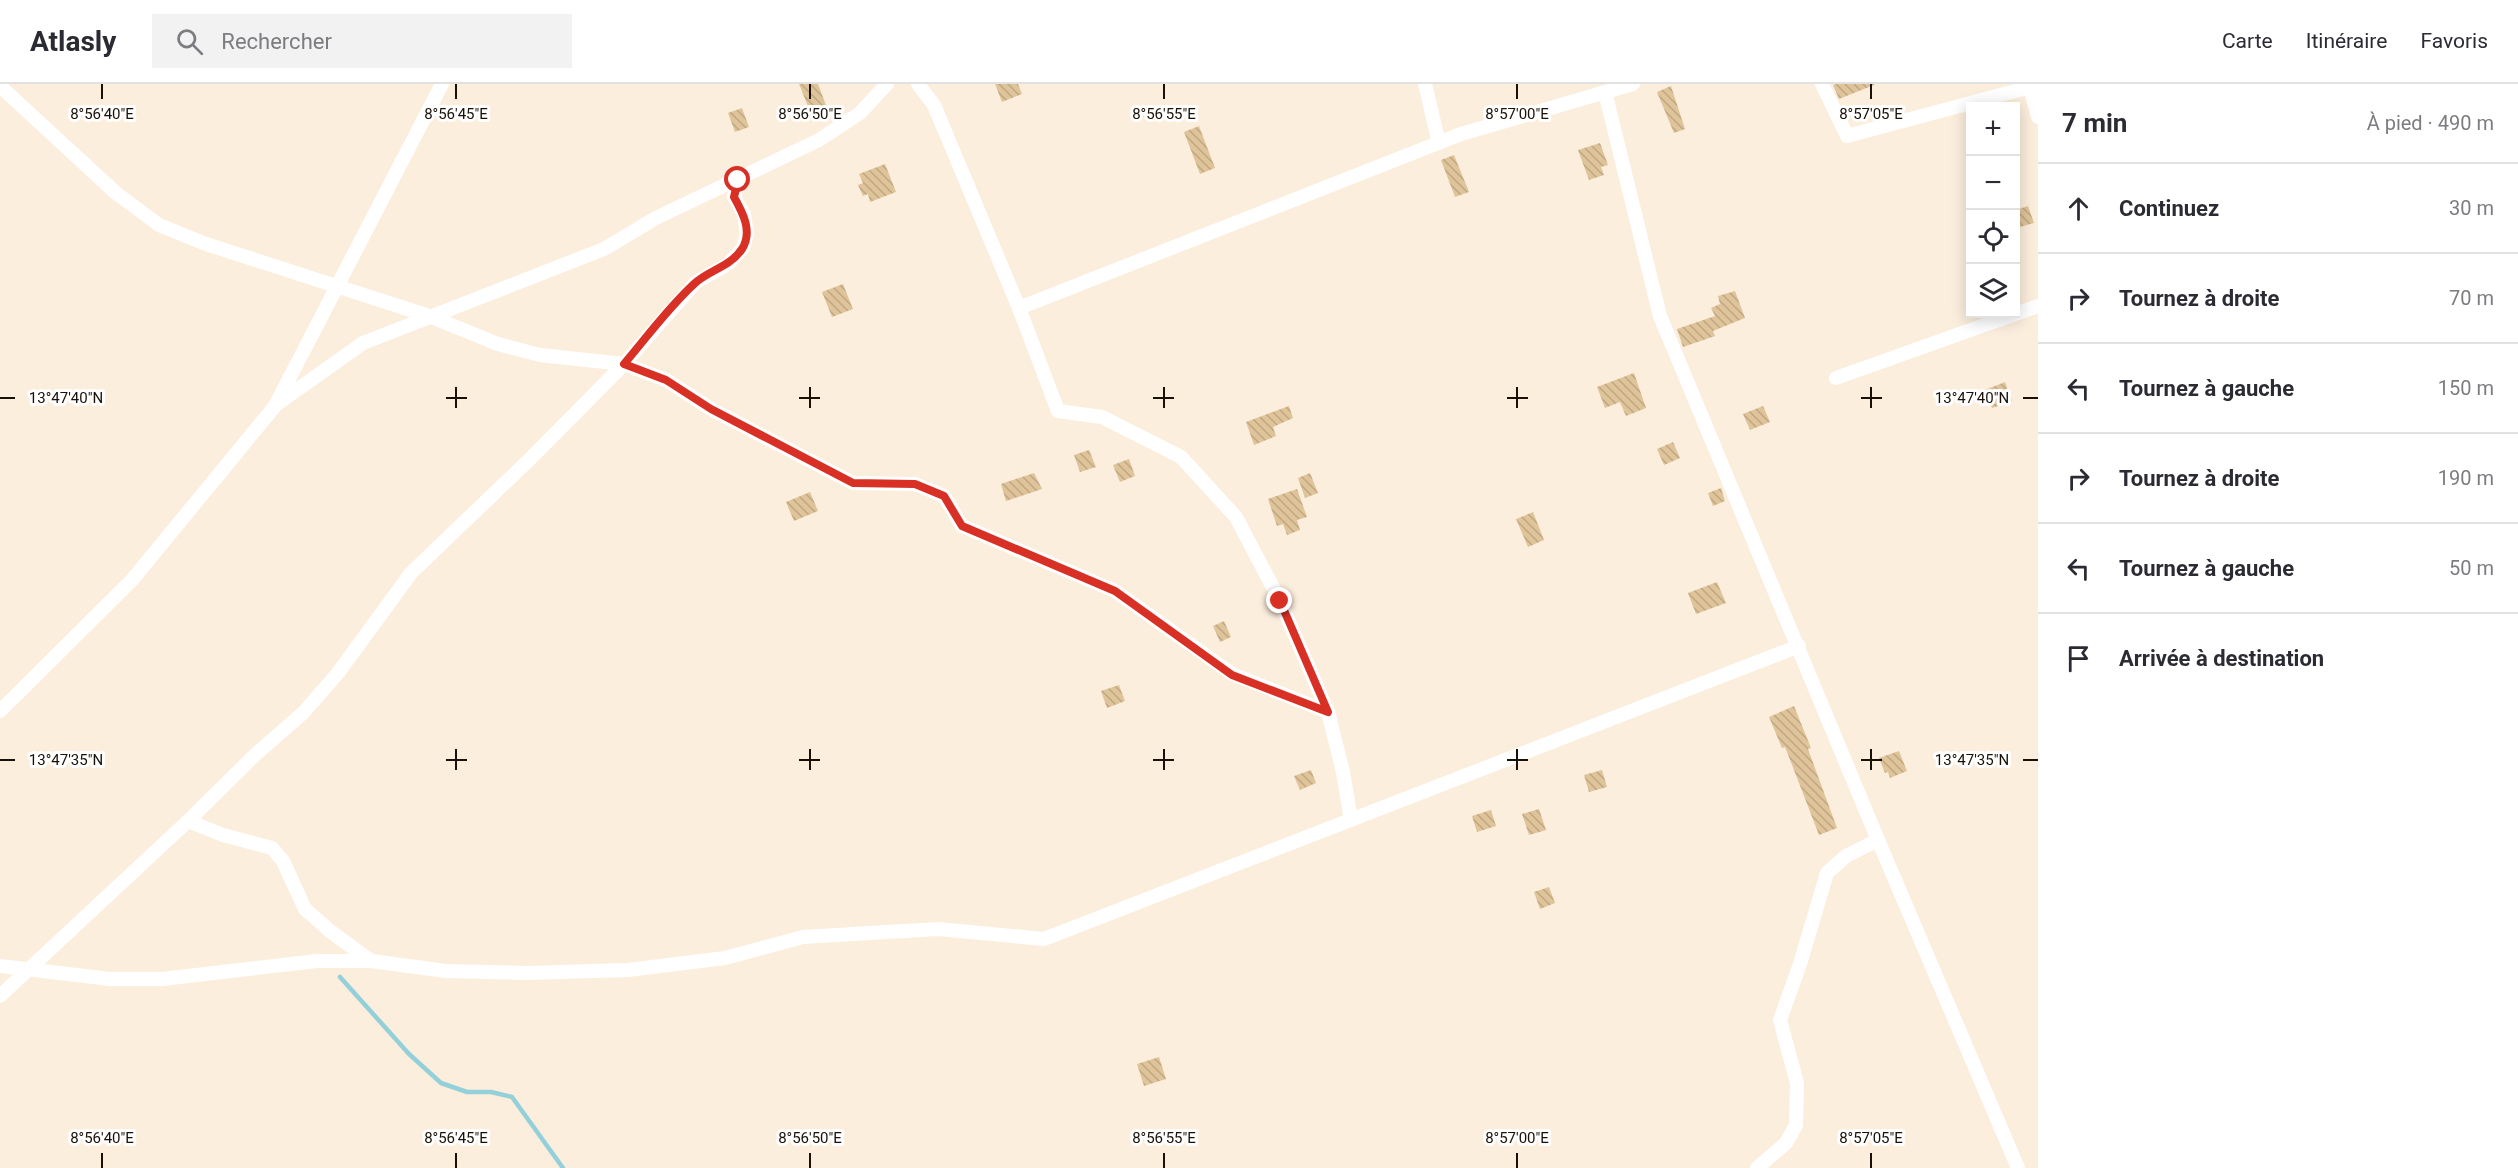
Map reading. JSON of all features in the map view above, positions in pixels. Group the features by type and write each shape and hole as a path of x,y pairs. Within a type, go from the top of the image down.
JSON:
{"street":[{"path":"0,711 132,580 275,406 442,84"},
{"path":"275,406 363,343 604,249 656,218 819,140 860,113 887,84"},
{"path":"918,84 934,105 1019,308 1058,411 1102,417 1181,457 1236,517 1280,601 1328,712 1343,772 1350,820"},
{"path":"1425,84 1439,143"},
{"path":"1019,308 1461,134 1633,84"},
{"path":"1822,84 1847,136 2032,85 2038,117"},
{"path":"0,87 116,193 159,225 206,244 429,316 498,344 540,355 624,364 666,380 711,409 853,483 915,484 944,496 962,526 1115,591 1232,675 1328,712"},
{"path":"1605,92 1660,316 1878,840 2018,1168"},
{"path":"0,996 303,712 338,673 411,573 531,458 624,364 696,282 728,264 742,248 747,234 744,214 734,197 738,180"},
{"path":"1836,378 2038,306"},
{"path":"0,966 110,979 162,979 317,961 371,961 446,970 536,973 628,970 725,958 803,938 938,929 1044,939 1799,646"},
{"path":"188,821 240,840 272,848 283,861 305,909 330,931 371,961"},
{"path":"1757,1168 1786,1143 1796,1125 1797,1083 1780,1020 1800,964 1827,873 1846,856 1878,840"}],"building":[{"path":"799,84 818,84 827,108 811,114"},
{"path":"995,84 1018,84 1022,94 1002,102"},
{"path":"1833,85 1874,85 1839,99"},
{"path":"1671,86 1685,129 1674,133 1657,92"},
{"path":"742,108 749,127 735,132 728,113"},
{"path":"1199,126 1215,168 1200,174 1184,132"},
{"path":"1600,143 1608,165 1601,167 1604,175 1589,180 1578,150"},
{"path":"1454,155 1469,192 1455,197 1441,160"},
{"path":"885,164 896,192 870,202 868,194 863,196 858,185 863,183 859,174"},
{"path":"2028,206 2034,223 2020,227 2020,209"},
{"path":"843,284 853,309 832,317 822,292"},
{"path":"1735,291 1745,318 1713,331 1715,336 1683,347 1677,329 1715,316 1711,308 1720,304 1718,296"},
{"path":"1634,373 1646,408 1626,416 1620,402 1605,408 1597,387"},
{"path":"2005,382 2012,401 1992,408 1985,390"},
{"path":"1289,406 1293,418 1273,427 1276,436 1254,445 1246,422"},
{"path":"1763,406 1770,422 1750,430 1743,414"},
{"path":"1673,442 1680,458 1664,465 1657,449"},
{"path":"1089,450 1096,467 1080,472 1074,455"},
{"path":"1129,459 1135,476 1120,482 1113,465"},
{"path":"1034,473 1042,489 1006,501 1001,484"},
{"path":"1310,473 1318,493 1305,498 1298,478"},
{"path":"1721,488 1725,501 1713,506 1708,493"},
{"path":"1297,489 1307,517 1297,520 1300,530 1287,535 1283,524 1277,526 1268,499"},
{"path":"810,492 818,511 794,521 786,502"},
{"path":"1533,512 1544,540 1528,547 1516,519"},
{"path":"1717,582 1726,603 1696,614 1688,593"},
{"path":"1224,621 1231,637 1220,642 1213,626"},
{"path":"1119,685 1125,701 1107,708 1101,691"},
{"path":"1794,706 1811,748 1808,749 1837,828 1819,835 1785,747 1782,748 1769,717"},
{"path":"1899,751 1907,771 1890,778 1888,772 1885,773 1879,758"},
{"path":"1311,770 1316,783 1300,790 1294,776"},
{"path":"1602,770 1607,787 1589,792 1584,775"},
{"path":"1539,809 1546,830 1529,835 1522,814"},
{"path":"1491,810 1496,826 1477,832 1472,816"},
{"path":"1549,887 1555,903 1540,909 1534,892"},
{"path":"1159,1057 1166,1079 1144,1086 1137,1064"}],"waterway":[{"path":"340,977 409,1054 441,1083 467,1092 491,1092 512,1097 563,1168"}],"route":[{"path":"738,180 734,197 744,214 747,234 742,248 728,264 696,282 624,364 666,380 711,409 853,483 915,484 944,496 962,526 1115,591 1232,675 1328,712 1280,601"}]}
